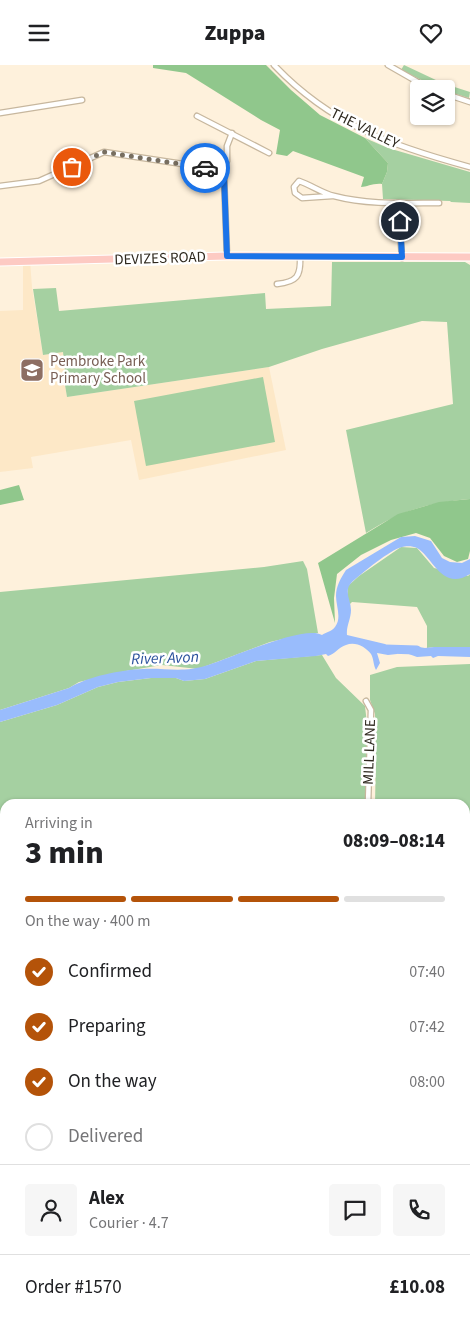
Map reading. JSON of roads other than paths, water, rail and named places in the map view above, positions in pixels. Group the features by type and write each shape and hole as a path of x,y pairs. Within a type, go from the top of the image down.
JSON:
{"main road":[{"name":"DEVIZES ROAD","path":"0,262 227,256 470,257"}],"street":[{"name":"THE VALLEY","path":"274,65 312,100 347,123 384,140 470,167"},
{"path":"388,65 414,80"},
{"path":"455,97 470,103"},
{"path":"0,113 82,100"},
{"path":"197,116 269,153"},
{"path":"227,256 224,176 222,170 227,161 227,146 232,133"},
{"path":"0,186 39,181 104,152 222,170"},
{"path":"332,196 302,198 295,193 294,187 299,181 312,185 332,196 353,201 439,203"},
{"path":"398,203 402,257"},
{"path":"277,284 295,280 299,271 300,257"},
{"name":"MILL LANE","path":"366,701 370,710 368,799"}],"water":[{"path":"415,536 431,541 442,558 450,562 462,563 470,559 470,574 452,579 445,576 423,552 417,548 405,546 384,557 349,585 348,596 351,610 347,635 385,644 391,649 398,649 397,654 377,653 380,663 376,670 369,651 360,645 349,644 328,656 326,654 256,661 205,679 184,681 176,678 151,678 118,682 98,687 57,705 0,722 0,710 69,688 95,677 134,670 184,670 218,662 284,638 300,634 313,633 322,635 332,630 337,623 336,592 346,570 401,537"},
{"path":"419,647 470,647 470,657 417,657 406,653 406,650"}],"waterway":[{"name":"River Avon","path":"385,649 417,650"}],"place":[{"name":"Pembroke Park Primary School","path":"32,370"}]}
